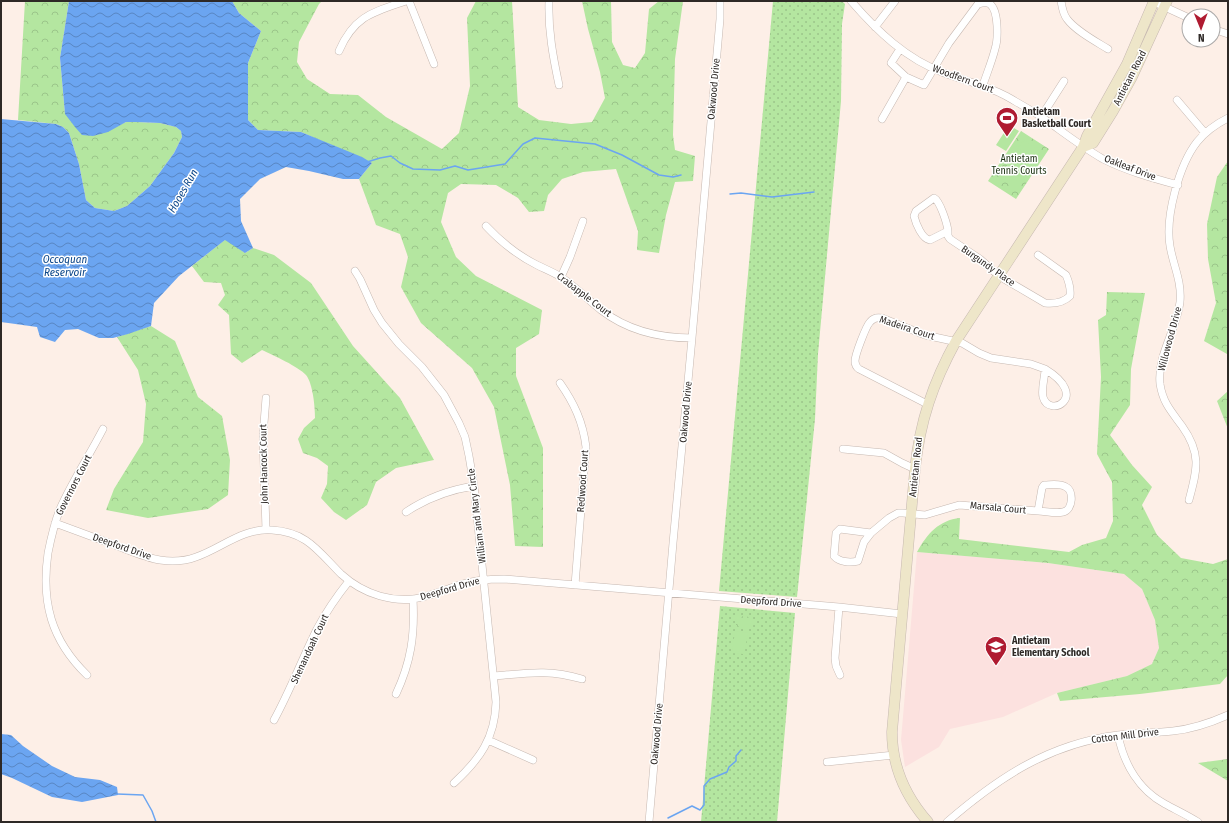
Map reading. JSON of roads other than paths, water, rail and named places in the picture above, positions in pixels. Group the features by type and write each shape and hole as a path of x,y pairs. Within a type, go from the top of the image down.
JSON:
{"street":[{"path":"339,51 347,36 360,21 378,10 406,1"},
{"path":"409,1 434,64"},
{"path":"549,1 548,17 551,43 559,85"},
{"name":"Oakwood Drive","path":"649,822 720,19 720,1"},
{"name":"Woodfern Court","path":"851,1 875,27 900,49 933,69 983,85 1006,96 1041,117 1083,147"},
{"path":"1061,1 1063,12 1067,19 1088,36 1108,49"},
{"path":"1153,1 1166,4 1181,13"},
{"name":"Antietam Road","path":"928,822 905,789 892,746 915,468 920,430 927,404 942,365 956,341 1083,147 1087,136 1127,64 1153,1"},
{"path":"875,27 891,3"},
{"path":"900,49 891,63 906,77 924,85 949,42 978,4 987,3 991,5 996,15 997,40 983,85"},
{"name":"Antietam Road","path":"1083,147 1093,143 1113,111 1132,77 1166,4"},
{"path":"882,119 906,77"},
{"path":"1041,117 1064,81"},
{"path":"1177,100 1206,133"},
{"name":"Willowood Drive","path":"1189,500 1197,472 1195,454 1188,436 1167,405 1160,382 1162,364 1180,302 1180,282 1172,255 1169,220 1178,185 1188,157 1198,141 1206,133 1220,122 1228,118"},
{"name":"Oakleaf Drive","path":"1083,147 1123,168 1178,185"},
{"name":"Burgundy Place","path":"948,231 930,240 924,239 915,219 915,212 932,199 936,199 948,226 950,239 980,258 999,276 1045,303 1052,304 1062,301 1070,296 1070,284 1066,275 1038,255"},
{"path":"561,277 583,221"},
{"name":"Crabapple Court","path":"486,226 506,246 561,277 579,290 600,309 622,322 651,334 692,338"},
{"name":"William and Mary Circle","path":"355,271 382,323 399,344 435,382 452,408 465,437 470,456 494,676 496,713 494,724 488,740 475,762 454,783"},
{"name":"Madeira Court","path":"927,404 856,367 855,359 868,325 874,318 882,318 925,335 962,343 991,358 1031,364 1045,369 1053,374 1063,384 1066,395 1065,400 1060,405 1052,406 1044,400 1045,369"},
{"name":"Redwood Court","path":"560,383 578,414 586,447 575,585"},
{"name":"John Hancock Court","path":"266,398 263,436 266,530"},
{"name":"Governors Court","path":"87,675 77,666 62,645 52,623 49,610 46,578 51,539 55,524 66,497 103,429"},
{"path":"843,449 884,452 902,463 915,468"},
{"name":"Marsala Court","path":"871,533 892,515 903,513 931,514 952,506 965,505 1038,511 1065,512 1070,507 1071,503 1070,491 1068,488 1062,485 1044,485 1042,488 1038,511"},
{"path":"406,512 432,497 447,491 474,486"},
{"name":"Deepford Drive","path":"55,524 152,558 171,561 195,558 244,534 266,530 288,533 304,539 315,546 349,580 360,588 380,596 403,600 440,593 459,585 484,580 504,579 839,607 902,614"},
{"path":"840,529 871,533 864,542 858,561 840,561 835,558 833,552 836,533 840,529"},
{"name":"Shenandoah Court","path":"274,720 288,695 318,628 349,580"},
{"path":"396,694 407,668 412,646 414,630 413,599"},
{"path":"839,607 836,666 840,675"},
{"path":"494,676 552,672 582,679"},
{"name":"Cotton Mill Drive","path":"947,822 973,800 1008,774 1040,758 1077,744 1118,735 1188,729 1228,715"},
{"path":"1118,735 1123,754 1129,768 1141,785 1158,800 1198,822"},
{"path":"488,740 533,760"},
{"path":"827,762 894,756"}],"water":[{"name":"Occoquan Reservoir","path":"69,1 232,1 239,13 261,31 248,63 248,120 258,130 301,132 362,157 372,163 359,179 343,179 286,167 260,179 240,199 241,221 253,248 245,253 225,240 179,276 154,303 151,326 113,338 99,338 78,329 65,330 55,342 40,337 37,327 1,322 1,119 56,124 63,127 69,133 79,164 86,200 95,208 114,211 127,206 150,186 174,153 182,137 181,131 176,127 160,123 126,122 108,132 93,136 82,135 75,127 65,114 60,58"},
{"path":"1,734 11,735 23,746 52,766 75,777 100,780 117,787 118,795 82,802 52,797 1,774"}],"waterway":[{"path":"367,162 391,156 400,163 413,169 440,170 455,166 468,170 505,164 523,144 535,138 595,144 622,155 659,175 673,177 681,175"},
{"path":"730,194 741,193 772,197 814,192"},
{"path":"668,818 692,806 700,810 704,805 704,786 710,779 727,772 729,767 736,761 736,756 741,750"},
{"path":"117,794 143,795 156,822"}],"place":[{"name":"Antietam Basketball Court","path":"1007,138"},
{"name":"Antietam Elementary School","path":"996,666"}],"park label":[{"name":"Antietam Tennis Courts","path":"1019,164"}],"water label":[{"name":"Hooes Run","path":"183,191"}]}
